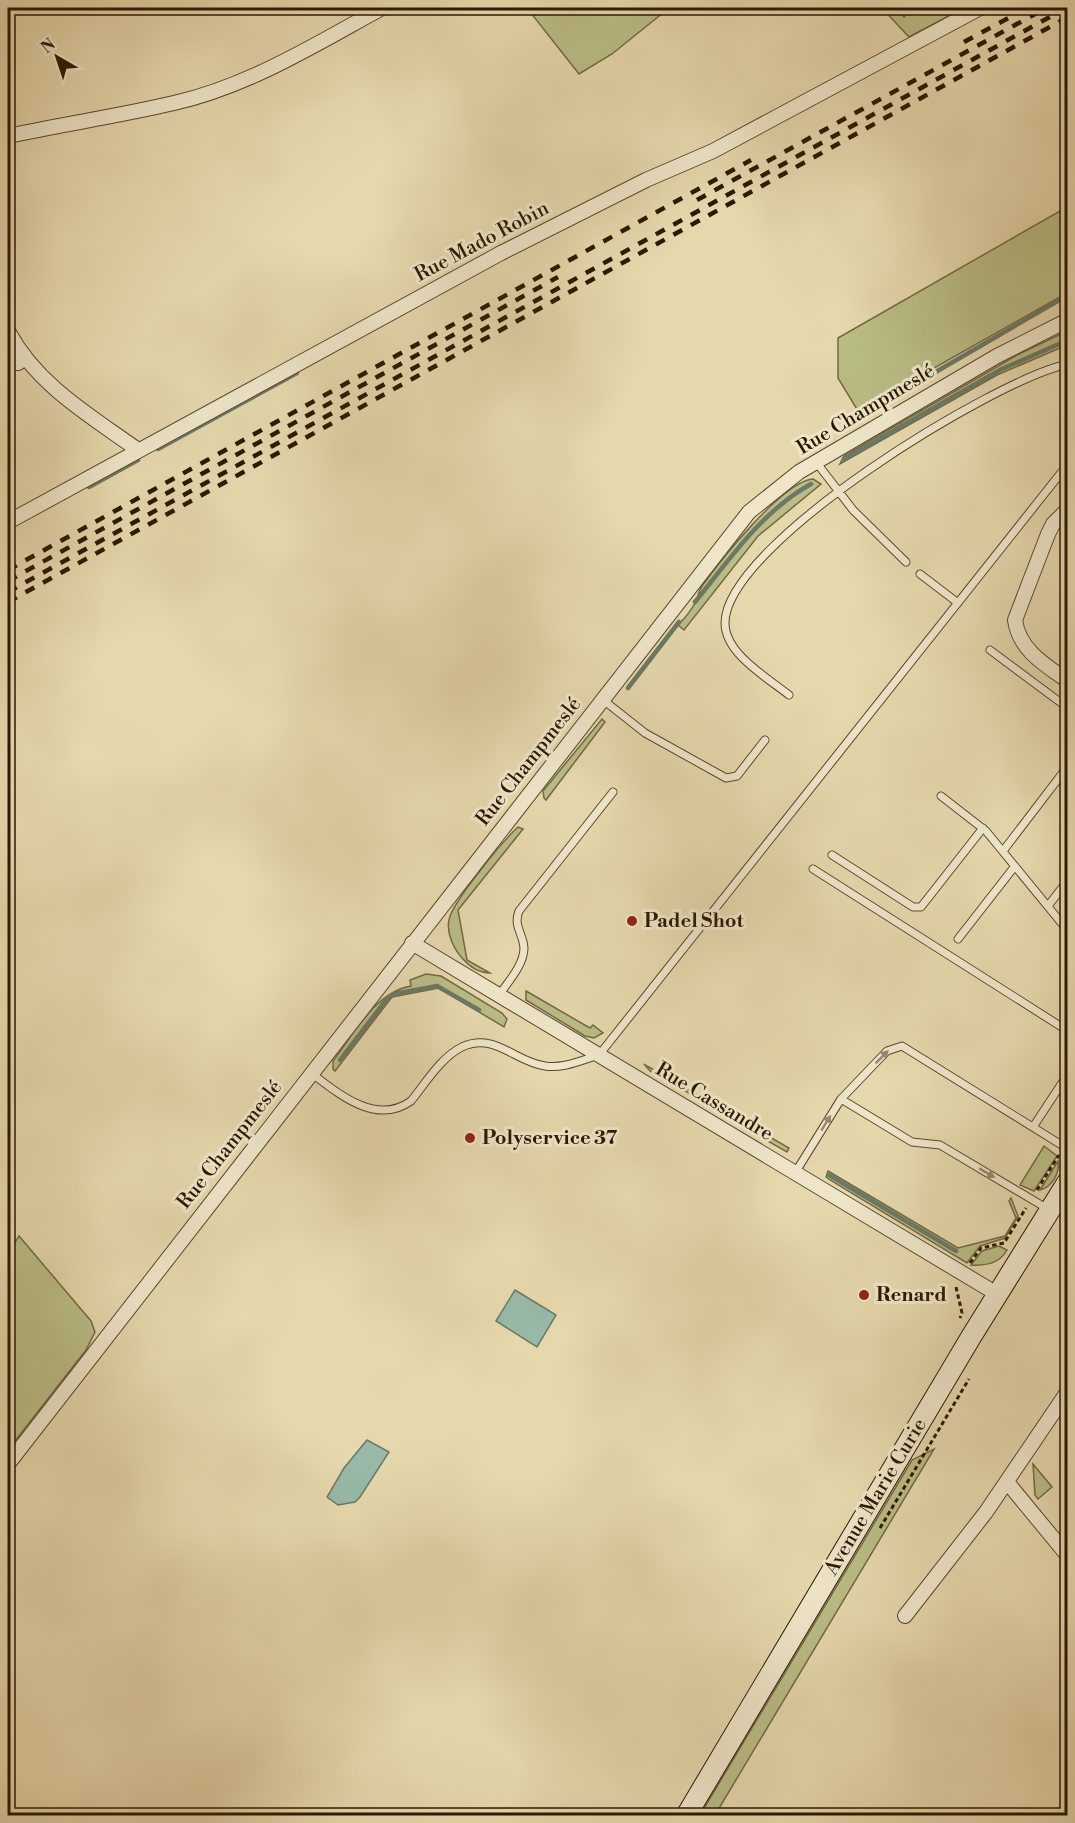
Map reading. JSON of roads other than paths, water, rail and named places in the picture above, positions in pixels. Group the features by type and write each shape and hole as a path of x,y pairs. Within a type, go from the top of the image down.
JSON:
{"main road":[{"name":"Avenue Marie Curie","path":"686,1815 997,1294 1068,1180"}],"street":[{"path":"8,135 175,103 215,90 294,56 382,8"},
{"name":"Rue Mado Robin","path":"8,522 501,253 645,180 713,151 980,8"},
{"name":"Rue Champmeslé","path":"8,1464 748,512 781,484 816,462 997,356 1068,320"},
{"path":"8,331 24,359 65,398 138,450"},
{"path":"8,363 18,363 24,359"},
{"path":"1068,509 1053,524 1048,534 1015,620 1017,633 1024,645 1036,658 1068,681"},
{"name":"Rue Cassandre","path":"412,943 997,1294"},
{"path":"905,1616 1007,1482 1068,1391"},
{"path":"1007,1482 1068,1556"}],"lane":[{"path":"789,695 733,646 727,634 726,615 737,588 760,558 792,528 838,492 900,449 970,407 1034,375 1068,363"},
{"path":"816,462 838,492 876,535 906,562"},
{"path":"311,1073 356,1104 389,1110 411,1101 448,1057 471,1045 496,1045 543,1066 568,1065 599,1055 1068,464"},
{"path":"920,573 958,603"},
{"path":"990,650 1068,708"},
{"path":"602,699 645,733 726,778 737,776 765,740"},
{"path":"1003,851 1068,766"},
{"path":"499,995 515,972 524,951 516,921 519,911 613,792"},
{"path":"941,796 983,828 1068,931"},
{"path":"831,855 913,907 921,907 983,828"},
{"path":"958,939 1015,866"},
{"path":"813,869 1068,1031"},
{"path":"1048,906 1068,880"},
{"path":"795,1173 841,1099 887,1051 902,1046 1066,1148"},
{"path":"1033,1127 1068,1074"},
{"path":"841,1099 912,1142 940,1145 1049,1210"}],"waterway":[{"path":"903,391 1068,295"},
{"path":"844,459 1000,370 1068,340"},
{"path":"158,449 297,373"},
{"path":"89,487 138,460"},
{"path":"695,602 762,522 793,495 811,484"},
{"path":"628,688 679,622"},
{"path":"340,1060 386,1000 394,994 437,986 479,1010"},
{"path":"829,1175 956,1251"}],"railway":[{"path":"964,42 1027,8"},
{"path":"697,200 1046,8"},
{"path":"8,592 1066,8"},
{"path":"8,602 1068,17"},
{"path":"8,570 751,160"},
{"path":"8,581 558,277"}],"place":[{"name":"Padel Shot","path":"632,921"},
{"name":"Polyservice 37","path":"470,1138"},
{"name":"Renard","path":"864,1295"}]}
